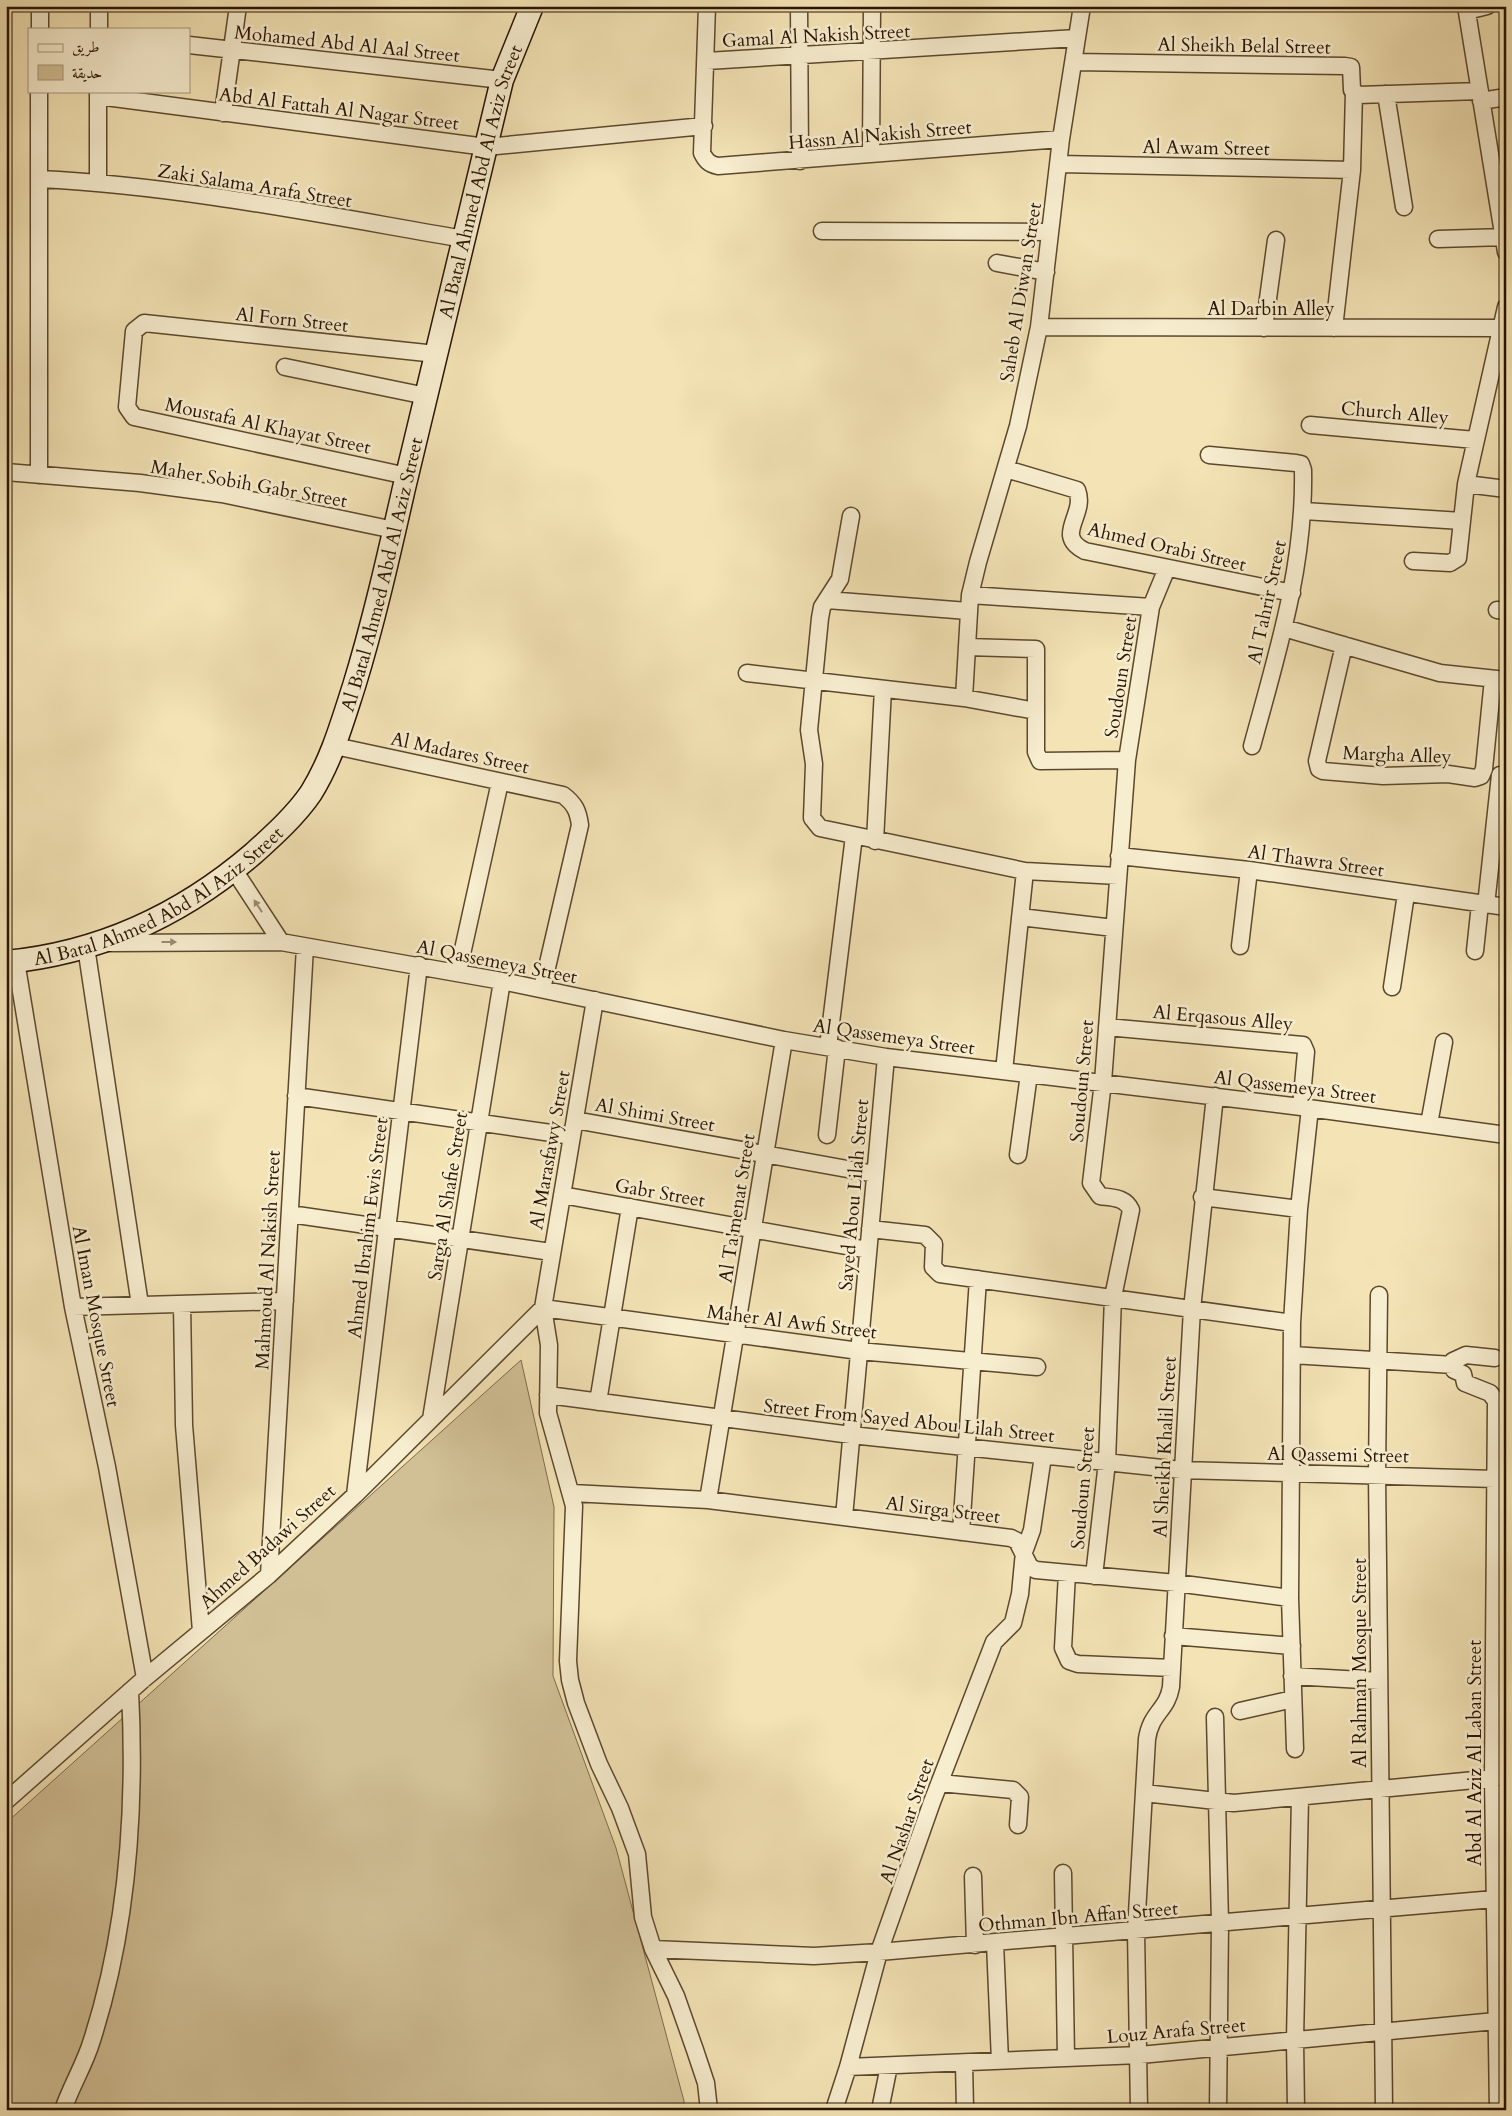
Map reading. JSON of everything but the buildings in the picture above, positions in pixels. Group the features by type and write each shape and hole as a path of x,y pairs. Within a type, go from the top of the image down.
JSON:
{"main road":[{"name":"Al Batal Ahmed Abd Al Aziz Street","path":"11,961 60,954 95,945 149,923 193,898 234,870 275,835 310,794 335,746 365,650 502,80 532,6"}],"street":[{"path":"40,6 40,28"},
{"path":"99,6 99,28"},
{"path":"223,113 238,6"},
{"path":"704,126 707,6"},
{"path":"799,6 800,161"},
{"path":"871,154 872,6"},
{"name":"Saheb Al Diwan Street","path":"964,698 970,595 1018,426 1039,327 1061,139 1082,6"},
{"path":"1438,239 1505,244 1466,9 1487,6"},
{"name":"Gamal Al Nakish Street","path":"707,61 1076,38"},
{"name":"Mohamed Abd Al Aal Street","path":"190,45 502,80"},
{"name":"Al Sheikh Belal Street","path":"1074,62 1349,66 1352,70 1354,92"},
{"path":"39,475 40,92"},
{"path":"1334,328 1352,170 1354,92 1358,95 1506,97"},
{"path":"98,94 98,182"},
{"name":"Abd Al Fattah Al Nagar Street","path":"98,94 223,113 486,147 704,126"},
{"path":"1386,94 1404,207"},
{"name":"Hassn Al Nakish Street","path":"704,126 702,153 705,160 718,166 1061,139"},
{"name":"Al Awam Street","path":"1059,164 1352,170"},
{"name":"Zaki Salama Arafa Street","path":"39,179 98,182 246,202 464,239"},
{"path":"822,231 1050,232"},
{"path":"1264,328 1276,240"},
{"path":"996,263 1046,272"},
{"path":"1413,561 1455,562 1458,558 1466,484 1506,307"},
{"name":"Al Forn Street","path":"127,407 134,331 144,323 436,354"},
{"name":"Al Darbin Alley","path":"1039,327 1502,328"},
{"path":"285,367 426,396"},
{"name":"Moustafa Al Khayat Street","path":"127,407 134,417 407,476"},
{"name":"Church Alley","path":"1310,425 1475,440"},
{"name":"Al Tahrir Street","path":"1209,454 1301,464 1304,511 1292,593 1252,746"},
{"name":"Ahmed Orabi Street","path":"1006,469 1076,490 1080,504 1070,532 1071,540 1075,546 1085,551 1292,593"},
{"name":"Maher Sobih Gabr Street","path":"6,472 140,483 222,494 394,530"},
{"path":"1466,484 1506,489"},
{"path":"1304,511 1462,521"},
{"path":"851,516 840,579 822,607 820,618 809,730 814,764 812,818 815,824 820,828 875,841 1025,871 1118,876"},
{"name":"Soudoun Street","path":"1094,1576 1107,1462 1113,1297 1131,1210 1128,1203 1122,1200 1100,1196 1091,1183 1103,1082 1127,760 1151,607 1167,568"},
{"path":"970,595 1151,607"},
{"path":"828,600 968,611"},
{"path":"1284,628 1440,673 1499,680 1482,774 1503,775 1474,951"},
{"name":"Margha Alley","path":"1344,645 1317,761 1319,768 1384,776 1430,773 1475,778 1482,774"},
{"path":"967,647 1036,649 1036,752 1040,760 1127,760"},
{"path":"747,673 964,698 1036,711"},
{"path":"875,841 883,689"},
{"name":"Al Madares Street","path":"335,746 563,795 573,803 578,812 580,825 542,989"},
{"path":"458,972 500,782"},
{"path":"827,1135 833,1048 854,836"},
{"name":"Al Thawra Street","path":"1119,856 1249,870 1506,907"},
{"path":"234,870 281,942"},
{"path":"1240,946 1249,870"},
{"path":"1004,1071 1025,871"},
{"path":"1392,987 1406,894"},
{"path":"1020,917 1114,928"},
{"name":"Al Qassemeya Street","path":"95,945 281,942 458,972 784,1040 833,1048 1004,1071 1306,1107 1506,1135"},
{"path":"95,945 140,1304"},
{"name":"Mahmoud Al Nakish Street","path":"269,1575 305,947"},
{"name":"Al Iman Mosque Street","path":"11,961 73,1307 107,1467 145,1678"},
{"name":"Ahmed Ibrahim Ewis Street","path":"355,1495 419,965"},
{"name":"Sarga Al Shafie Street","path":"431,1419 502,981"},
{"name":"Al Marasfawy Street","path":"543,1308 595,1000"},
{"name":"Al Erqasous Alley","path":"1106,1027 1303,1045 1306,1052 1306,1107"},
{"name":"Al Ta'menat Street","path":"708,1500 784,1040"},
{"path":"1429,1124 1444,1042"},
{"name":"Sayed Abou Lilah Street","path":"844,1517 886,1056"},
{"path":"1018,1155 1029,1074"},
{"name":"Al Shimi Street","path":"296,1096 479,1123 573,1128 766,1154 875,1174"},
{"name":"Al Sheikh Khalil Street","path":"1139,2110 1140,2055 1136,1931 1144,1793 1149,1727 1153,1716 1169,1698 1192,1309 1202,1197 1215,1096"},
{"path":"1295,1749 1290,1598 1292,1323 1306,1107"},
{"name":"Gabr Street","path":"562,1195 868,1250"},
{"path":"1202,1197 1299,1209"},
{"path":"598,1402 630,1207"},
{"path":"290,1214 551,1252"},
{"path":"870,1229 925,1235 934,1244 933,1267 940,1274 1292,1323"},
{"path":"961,1532 978,1279"},
{"name":"Al Rahman Mosque Street","path":"1379,1295 1377,1474 1383,2031"},
{"path":"73,1307 285,1301"},
{"path":"182,1304 184,1425 201,1631"},
{"path":"543,1308 549,1345 548,1413 552,1433 572,1492 574,1524 568,1661 570,1680 576,1703 596,1755 620,1808 637,1854 643,1917 653,1949 676,1996 695,2050 706,2083 709,2110"},
{"name":"Maher Al Awfi Street","path":"543,1308 859,1351 1036,1367"},
{"name":"Ahmed Badawi Street","path":"6,1801 145,1678 269,1575 355,1495 543,1308"},
{"path":"1292,1355 1452,1365 1453,1361 1461,1356 1495,1358"},
{"name":"Abd Al Aziz Al Laban Street","path":"1452,1365 1454,1370 1463,1374 1466,1382 1486,1390 1494,1396 1496,1402 1495,1479 1500,1513 1499,1778 1501,2020 1498,2110"},
{"name":"Street From Sayed Abou Lilah Street","path":"548,1395 852,1435 1181,1470"},
{"name":"Al Nashar Street","path":"834,2110 848,2067 879,1952 940,1783 994,1642 1013,1622 1020,1594 1024,1552 1032,1530 1043,1456"},
{"name":"Al Qassemi Street","path":"1181,1470 1291,1474 1377,1474 1495,1479"},
{"name":"Al Sirga Street","path":"572,1492 708,1500 1011,1538 1017,1540 1030,1567 1036,1570 1290,1598"},
{"path":"1067,1574 1063,1648 1069,1661 1078,1664 1172,1668"},
{"path":"1173,1636 1292,1646"},
{"path":"1292,1676 1379,1682"},
{"path":"63,2110 92,2042 108,1982 122,1907 131,1817 134,1756 130,1692"},
{"path":"1240,1711 1293,1699"},
{"path":"1215,1717 1220,1923 1218,2110"},
{"path":"1144,1793 1218,1803 1300,1798 1499,1778"},
{"path":"940,1783 1013,1790 1020,1798 1018,1825"},
{"path":"1296,2110 1295,2040 1300,1798"},
{"path":"1063,1873 1066,2058"},
{"path":"973,1876 975,1945"},
{"name":"Othman Ibn Affan Street","path":"653,1949 814,1956 975,1945 1500,1898"},
{"path":"995,1943 1000,2061"},
{"name":"Louz Arafa Street","path":"848,2067 1140,2055 1501,2020"},
{"path":"1383,2031 1384,2110"},
{"path":"964,2063 965,2110"},
{"path":"880,2110 889,2066"}],"green space":[{"path":"521,1360 554,1507 553,1676 616,1848 684,2101 684,2110 6,2110 6,1823"}]}
